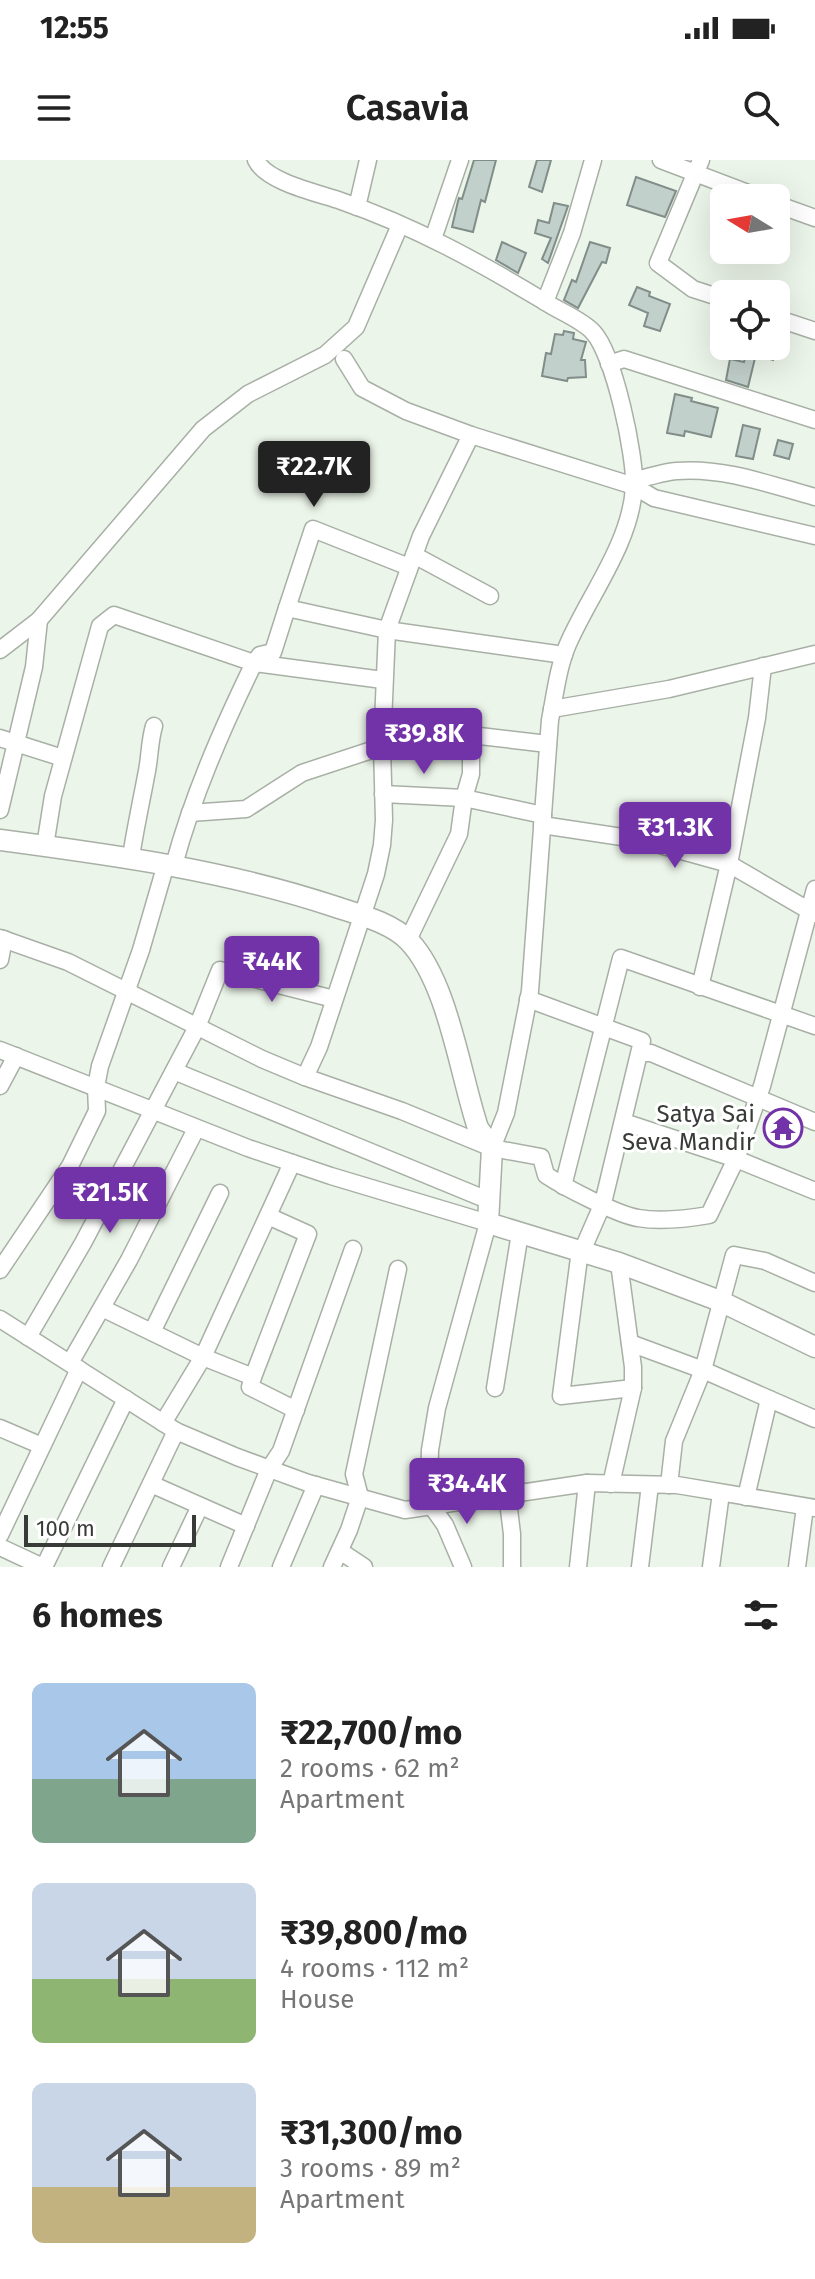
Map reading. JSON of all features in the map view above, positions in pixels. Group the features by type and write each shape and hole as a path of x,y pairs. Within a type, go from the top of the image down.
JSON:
{"main road":[{"path":"0,840 131,857 231,876 361,915 391,929 408,940 435,981 478,1128 492,1148 488,1223 619,1263 720,1301 815,1347"}],"street":[{"path":"256,160 267,174 433,239 593,332 609,364 626,422 634,484 631,509 622,538 586,605 564,655 552,709 528,999 506,1113 492,1148"},
{"path":"357,207 368,160"},
{"path":"433,239 460,160"},
{"path":"545,302 572,233 593,160"},
{"path":"661,160 698,166 733,184"},
{"path":"698,166 658,263 693,289 710,294"},
{"path":"790,209 815,218"},
{"path":"0,650 39,620 203,429 248,394 325,355 356,327 400,225"},
{"path":"790,323 815,331"},
{"path":"344,359 362,388 406,411 471,435 634,484 654,498 815,536"},
{"path":"609,364 624,359 815,420"},
{"path":"305,1077 319,1047 376,874 382,845 383,680 387,630 412,561 471,435"},
{"path":"634,484 674,471 697,470 737,476 815,497"},
{"path":"0,1270 78,1152 97,1111 96,1087 100,1066 170,864 223,727 254,663 260,655 273,652 313,529 412,561 490,596"},
{"path":"287,608 387,630 564,655"},
{"path":"45,846 63,758 100,626 114,615 254,663 383,680"},
{"path":"0,810 8,741 34,667 39,620"},
{"path":"552,709 669,689 815,654"},
{"path":"700,987 729,864 757,718 763,666"},
{"path":"131,857 154,726"},
{"path":"190,813 246,809 302,773 414,736 471,735 548,744"},
{"path":"408,940 459,834 471,774 471,735"},
{"path":"8,741 63,758"},
{"path":"383,794 464,798 729,864 812,913"},
{"path":"0,960 2,939 68,962 262,1059 305,1077 402,1111 492,1148 541,1157 546,1175 563,1186 636,1218 678,1220 709,1215 736,1159 758,1097 812,913 815,889"},
{"path":"563,1186 621,958 815,1026"},
{"path":"28,1337 83,1243 174,1071 197,1027 220,970 334,999"},
{"path":"528,999 642,1041 603,1203 582,1251 561,1396 633,1388"},
{"path":"0,1086 8,1053 196,1129 292,1163 488,1223 437,1408 430,1450 429,1485 433,1508 445,1525 457,1564"},
{"path":"640,1053 651,1053 815,1122"},
{"path":"174,1071 490,1201"},
{"path":"624,1122 736,1159 815,1191"},
{"path":"0,1535 102,1308 196,1129"},
{"path":"111,1567 151,1484 170,1427 292,1163"},
{"path":"152,1332 220,1193"},
{"path":"268,1216 308,1234 250,1387 296,1410"},
{"path":"495,1388 520,1233"},
{"path":"229,1567 269,1469 281,1451 353,1249"},
{"path":"669,1485 674,1441 703,1370 734,1255 765,1261 815,1283"},
{"path":"611,1484 633,1388 619,1263"},
{"path":"332,1567 360,1497 354,1474 398,1269"},
{"path":"102,1308 203,1357 253,1377"},
{"path":"0,1319 170,1427 269,1469 316,1485 405,1510 587,1483 669,1485 812,1506 797,1567"},
{"path":"630,1343 703,1370 815,1419"},
{"path":"0,1547 43,1567 126,1399"},
{"path":"746,1497 769,1399"},
{"path":"0,1428 42,1446"},
{"path":"578,1567 587,1483"},
{"path":"151,1484 246,1526"},
{"path":"281,1567 316,1485"},
{"path":"640,1567 650,1485"},
{"path":"507,1493 512,1567"},
{"path":"711,1567 721,1493"},
{"path":"171,1567 200,1506"},
{"path":"340,1551 364,1567"}],"building":[{"path":"474,160 496,160 473,232 452,227 458,201 462,199"},
{"path":"537,160 551,160 542,192 529,187"},
{"path":"636,177 676,191 665,217 627,205"},
{"path":"554,203 568,206 548,263 542,259 551,238 535,233 538,220 549,223"},
{"path":"502,242 526,253 518,273 496,260"},
{"path":"590,242 610,248 606,263 602,262 578,308 564,300 572,280 576,282"},
{"path":"637,287 650,292 649,296 670,304 660,331 644,326 648,313 629,305"},
{"path":"564,331 574,333 573,339 586,342 581,360 585,360 586,377 568,378 567,381 542,376 546,353 551,354 555,334 563,335"},
{"path":"730,360 755,360 748,387 726,380"},
{"path":"675,394 718,408 711,437 685,431 684,436 667,433"},
{"path":"743,425 760,429 753,459 736,456"},
{"path":"778,440 793,444 789,459 774,455"}],"place":[{"name":"Satya Sai Seva Mandir","path":"783,1128"}]}
